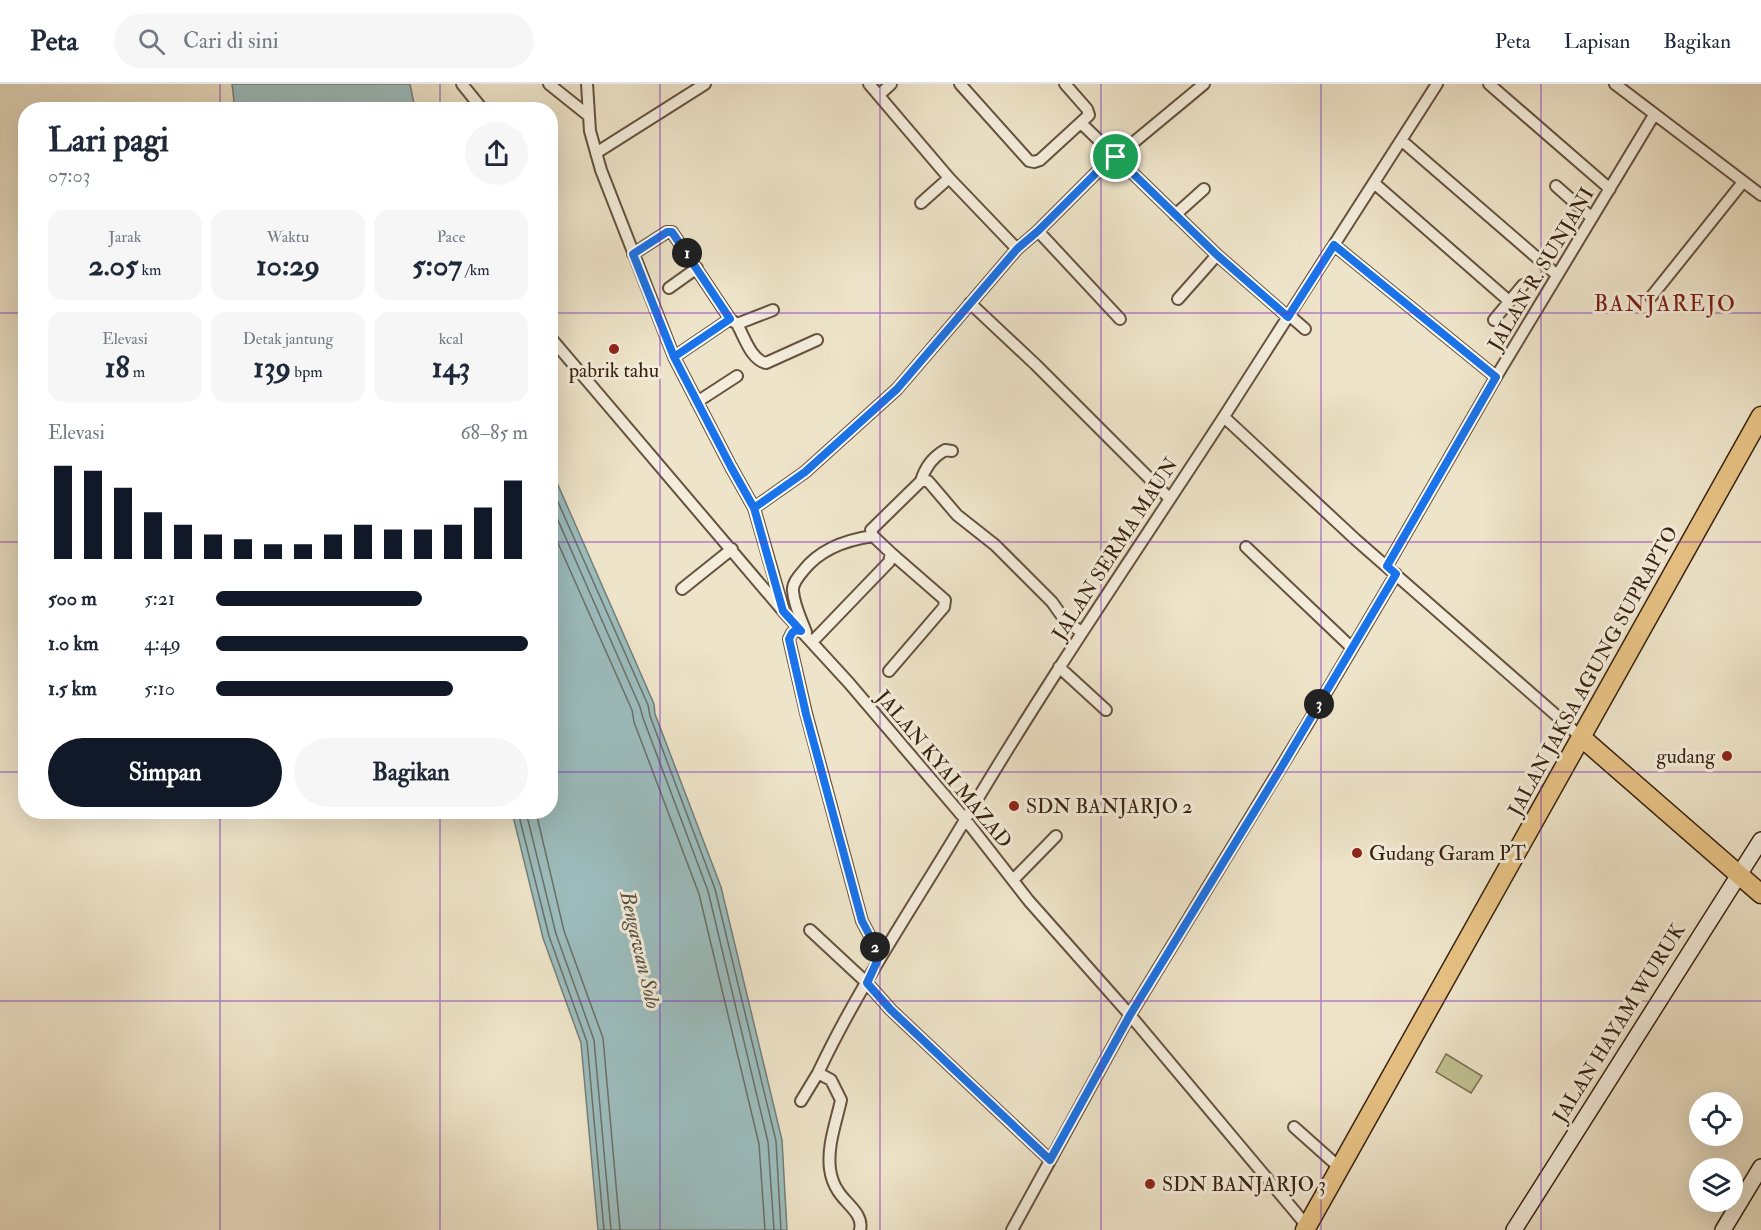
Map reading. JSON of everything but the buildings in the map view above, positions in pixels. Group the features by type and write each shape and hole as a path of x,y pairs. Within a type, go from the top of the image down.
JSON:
{"main road":[{"name":"JALAN JAKSA AGUNG SUPRAPTO","path":"1308,1229 1761,416"},
{"path":"1581,737 1761,894"}],"street":[{"path":"462,84 477,102"},
{"path":"549,84 589,116"},
{"path":"587,84 590,131 633,254 674,357 754,508 783,611"},
{"path":"596,153 705,84"},
{"path":"869,84 949,178 1017,249"},
{"path":"879,95 891,84"},
{"path":"960,84 1029,162 1040,160 1089,115 1089,112 1065,84"},
{"path":"754,508 805,472 897,389 1017,249 1115,156 1204,84"},
{"name":"JALAN SERMA MAUN","path":"801,1101 867,983 880,955 908,914 1008,746 1224,417 1437,84"},
{"path":"1489,84 1610,189"},
{"path":"1616,84 1761,195"},
{"name":"JALAN R. SUNJANI","path":"1012,1230 1130,1015 1352,648 1496,377 1654,115"},
{"path":"1081,123 1217,255 1305,329"},
{"path":"1401,140 1557,275"},
{"path":"921,203 949,178"},
{"path":"1652,297 1743,182"},
{"path":"1374,183 1509,302"},
{"path":"1556,186 1592,218"},
{"path":"1175,215 1204,189"},
{"path":"1038,231 1120,319"},
{"path":"633,254 667,232 672,232 734,321 756,358 761,362 766,363 817,340"},
{"path":"1334,245 1496,377"},
{"path":"1178,299 1217,255"},
{"path":"669,288 697,268"},
{"path":"1494,320 1523,285"},
{"path":"970,303 1036,365 1169,498"},
{"path":"674,357 734,321 773,310"},
{"name":"JALAN KYAI MAZAD","path":"558,346 783,611 965,819 1042,916 1130,1015 1308,1229"},
{"path":"697,402 737,376"},
{"path":"1224,417 1347,532 1581,737"},
{"path":"889,671 944,607 945,600 873,536 871,530 921,481 927,466 940,453 945,450 952,451"},
{"path":"921,481 928,481 957,515 995,544 1052,602 1064,619 1081,632"},
{"path":"807,637 794,599 792,589 795,581 820,553 843,543 873,536"},
{"path":"1246,547 1352,648"},
{"path":"682,589 732,549"},
{"path":"807,637 883,569 889,562 891,553"},
{"path":"807,637 796,630 789,639 799,684 862,921 880,955"},
{"path":"1059,667 1106,710"},
{"path":"1013,880 1056,837"},
{"name":"JALAN HAYAM WURUK","path":"1514,1230 1761,840"},
{"path":"810,930 1050,1160"},
{"path":"818,1073 831,1080 841,1100 832,1132 830,1168 838,1192 859,1216 862,1223 860,1230"},
{"path":"1294,1128 1340,1168"},
{"path":"1723,1230 1761,1167"}],"green space":[{"path":"1446,1054 1482,1076 1471,1093 1436,1072"}],"water":[{"path":"232,84 410,84 414,102 234,102"},
{"name":"Bengawan Solo","path":"558,485 654,704 655,714 721,887 782,1140 787,1230 598,1230 581,1043 543,938 514,819 558,819"}],"place":[{"name":"pabrik tahu","path":"614,349"},
{"name":"gudang","path":"1727,756"},
{"name":"SDN BANJARJO 2","path":"1014,806"},
{"name":"Gudang Garam PT","path":"1357,853"},
{"name":"SDN BANJARJO 3","path":"1150,1184"}],"district":[{"name":"BANJAREJO","path":"1665,304"}],"route":[{"path":"1116,157 1114,155 1017,249 897,389 805,472 754,508 674,357 730,319 677,236 672,232 667,232 633,254 674,357 731,467 754,508 783,611 801,631 796,630 789,639 806,714 862,921 880,955 867,983 891,1010 1050,1160 1130,1015 1396,574 1387,566 1496,377 1334,245 1288,317 1217,255 1116,157"}]}
